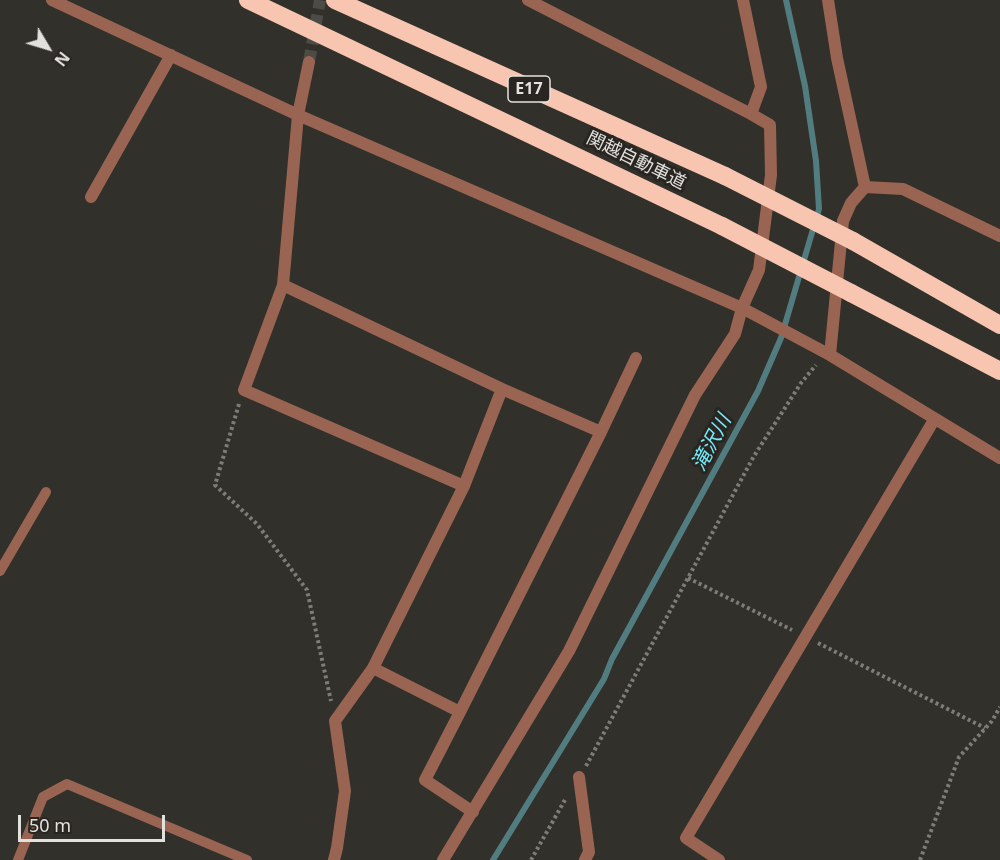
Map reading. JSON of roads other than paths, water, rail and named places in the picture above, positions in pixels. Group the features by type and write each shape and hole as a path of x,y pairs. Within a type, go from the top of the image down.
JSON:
{"highway":[{"name":"関越自動車道","path":"248,0 723,226 1000,371"},
{"name":"関越自動車道","path":"335,0 725,176 853,241 1000,325"}],"street":[{"path":"52,0 298,114 742,308 830,355 1000,458"},
{"path":"443,860 569,651 695,395 735,334 742,308 759,270 771,175 770,125 528,0"},
{"path":"743,0 761,87 751,114"},
{"path":"828,0 837,58 865,187"},
{"path":"91,197 171,55"},
{"path":"309,62 298,114 283,285 244,390 464,486"},
{"path":"865,187 903,189 1000,236"},
{"path":"830,355 843,221 851,203 865,187"},
{"path":"283,285 502,389 601,432"},
{"path":"473,812 425,780 636,358"},
{"path":"334,860 345,791 335,721 373,668 464,486 502,389"},
{"path":"719,860 686,838 934,420"},
{"path":"373,668 460,712"},
{"path":"579,777 590,852 585,860"}],"lane":[{"path":"0,571 46,492"},
{"path":"18,860 43,797 67,784 247,860"}],"waterway":[{"name":"滝沢川","path":"493,860 604,679 612,659 758,391 781,338 819,209 816,161 805,86 786,0"}],"tunnel":[{"path":"309,62 320,0"}]}
